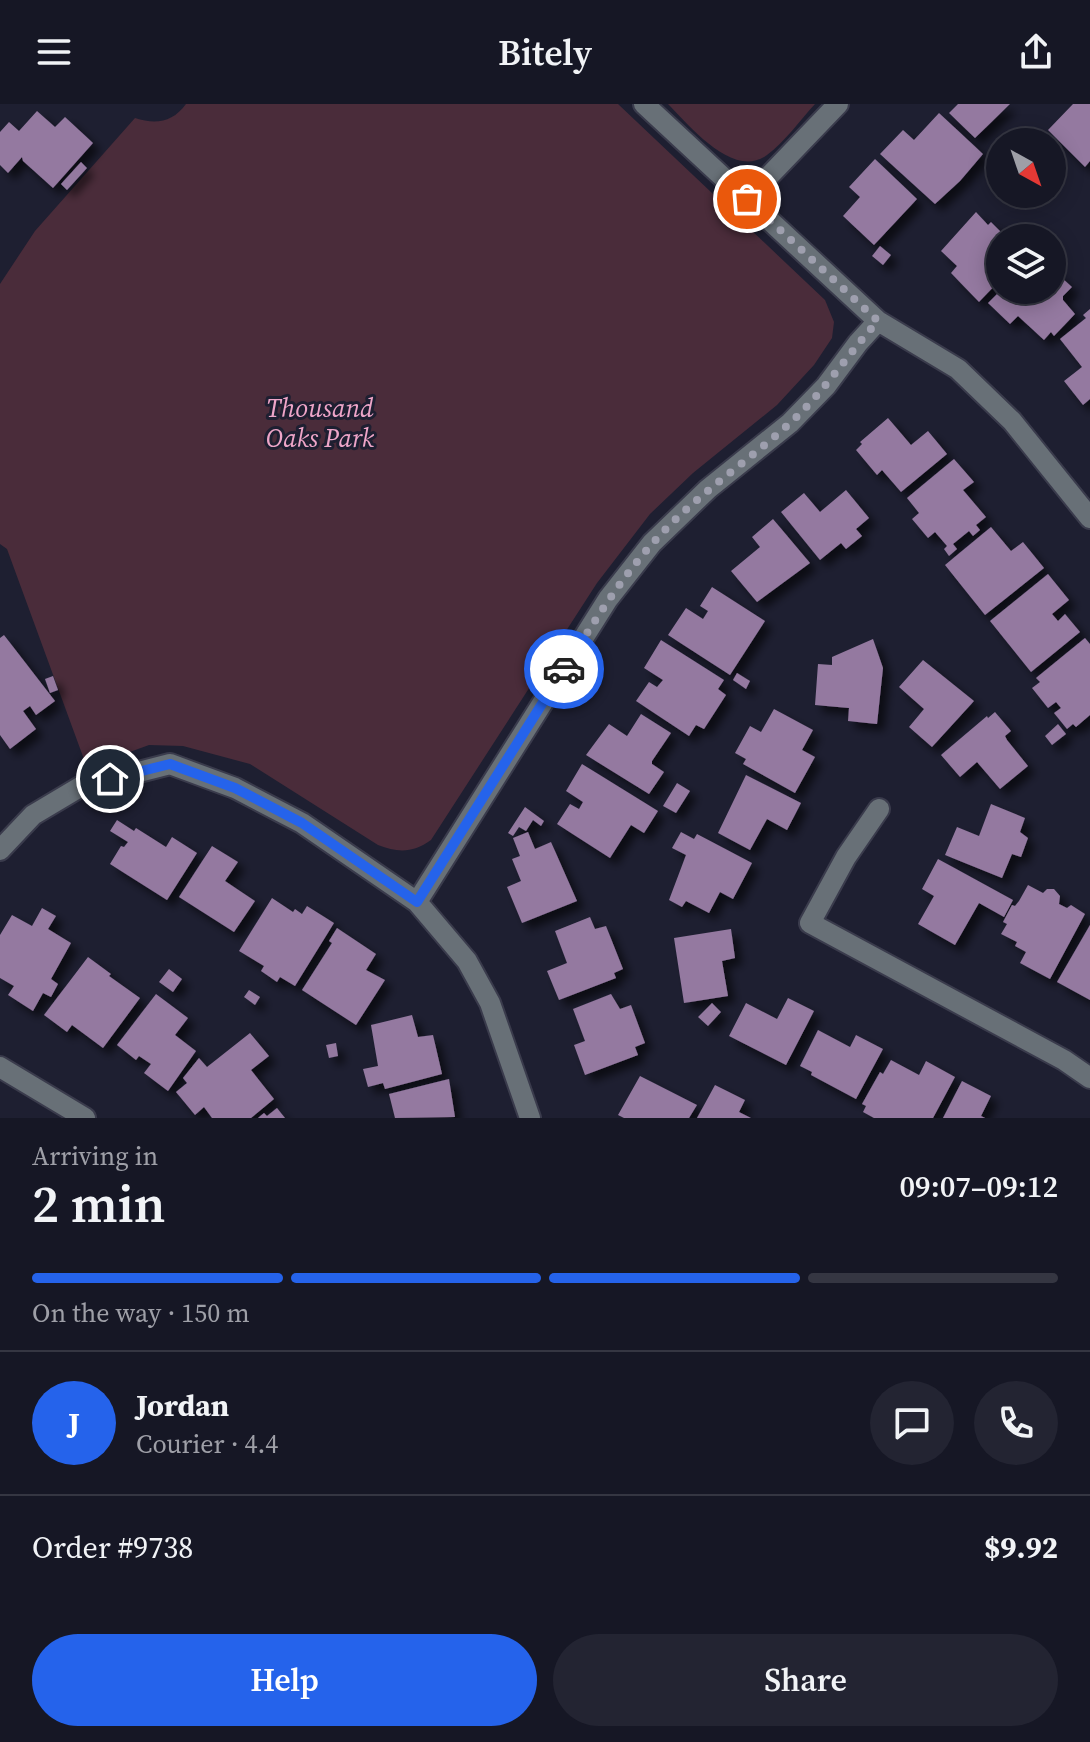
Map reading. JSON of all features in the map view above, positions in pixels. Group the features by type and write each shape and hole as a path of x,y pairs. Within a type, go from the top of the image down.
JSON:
{"street":[{"path":"644,104 878,321 958,369 1012,421 1090,518"},
{"path":"747,199 838,104"},
{"path":"417,902 608,599 652,543 708,489 790,423 826,386 878,321"},
{"path":"0,850 33,815 80,787 170,764 235,788 302,823 417,902 467,961 490,1003 530,1118"},
{"path":"879,809 846,857 810,923 1064,1060 1090,1078"},
{"path":"0,1067 85,1118"}],"green space":[{"name":"Thousand Oaks Park","path":"186,104 618,104 825,300 834,322 832,338 814,365 777,405 693,473 650,514 597,583 431,840 412,849 399,850 378,845 250,764 183,746 149,745 105,761 85,762 7,549 0,544 0,284 35,231 135,118 164,120 176,115"},
{"path":"668,104 815,104 774,150 754,161 740,161 713,147"}],"building":[{"path":"958,104 1010,104 975,138 949,113"},
{"path":"1073,104 1090,104 1090,161 1085,167 1066,148 1066,128 1050,128"},
{"path":"37,111 55,127 65,117 93,143 53,188 22,157 8,173 0,165 0,132 9,122 19,131"},
{"path":"939,113 983,154 935,204 880,154 903,130 914,140"},
{"path":"875,159 917,199 874,245 843,216 860,197 849,187"},
{"path":"81,162 87,168 67,190 61,184"},
{"path":"976,212 987,224 986,295 979,302 951,273 957,266 941,251"},
{"path":"880,246 891,255 883,265 872,256"},
{"path":"989,304 1066,304 1075,314 1054,336 1051,332 1044,340 1018,316 1010,324"},
{"path":"1090,309 1090,399 1083,405 1064,381 1082,367 1060,339 1086,318 1083,315"},
{"path":"888,418 911,445 928,431 947,454 901,492 882,470 877,475 856,450 862,444 860,442"},
{"path":"954,459 974,482 963,490 986,517 976,525 980,530 973,536 969,531 953,544 957,549 949,556 944,549 947,546 935,532 928,538 912,519 919,513 907,498"},
{"path":"846,490 869,518 856,529 862,536 846,549 841,543 820,560 781,512 804,493 820,512"},
{"path":"773,519 810,563 757,602 731,571 760,547 752,537"},
{"path":"991,527 1011,551 1023,542 1044,568 985,615 945,565"},
{"path":"1048,574 1069,600 1052,614 1058,621 1065,614 1080,632 1031,672 990,621"},
{"path":"712,587 765,621 730,675 668,635 686,608 703,619 708,611 700,606"},
{"path":"4,635 55,701 36,715 30,706 23,711 36,729 10,749 0,735 0,638"},
{"path":"1085,638 1090,644 1090,715 1076,727 1073,724 1067,729 1054,713 1061,708 1056,702 1048,708 1032,688 1040,682 1036,678"},
{"path":"873,639 883,668 877,724 848,721 849,708 815,705 818,664 832,665 832,657"},
{"path":"661,640 724,680 718,689 726,695 704,729 696,725 689,736 636,701 649,682 657,687 663,680 644,668"},
{"path":"923,660 974,701 932,747 909,727 924,709 899,687"},
{"path":"737,673 750,681 746,689 733,680"},
{"path":"53,676 58,690 50,693 45,679"},
{"path":"774,709 813,730 802,750 815,757 795,793 743,764 746,759 735,753 750,726 761,732"},
{"path":"995,712 1011,731 1005,736 1007,740 1028,766 1000,789 977,762 960,777 941,755"},
{"path":"641,714 671,733 652,761 664,772 649,794 586,755 609,724 627,736"},
{"path":"1058,724 1066,734 1052,745 1045,736"},
{"path":"582,764 658,811 644,833 631,825 610,858 557,824 570,804 579,809 583,802 566,791"},
{"path":"746,775 801,803 787,830 767,819 750,850 718,833"},
{"path":"677,783 690,791 676,813 663,806"},
{"path":"991,804 1025,818 1020,832 1028,838 1021,857 1012,854 1002,878 945,855 957,827 979,836"},
{"path":"525,807 544,821 541,826 533,820 526,831 519,827 513,836 508,833"},
{"path":"117,820 166,847 172,837 197,853 167,900 110,864 121,846 128,842 110,831"},
{"path":"528,832 535,849 551,842 577,901 522,923 507,887 521,881 512,859 520,856 513,838"},
{"path":"681,832 694,839 697,834 752,863 733,899 720,892 709,913 686,901 682,907 669,900 686,855 672,848"},
{"path":"212,846 238,862 225,881 255,901 234,932 179,897"},
{"path":"938,859 1013,900 1004,917 979,903 955,945 918,924 934,896 922,889"},
{"path":"1028,885 1043,893 1054,889 1060,896 1059,904 1067,908 1071,905 1085,914 1050,979 1020,963 1026,952 1015,946 1017,942 1001,934 1012,905 1019,901"},
{"path":"272,898 293,912 295,909 302,914 307,906 334,923 295,986 280,977 277,982 261,971 264,966 239,951"},
{"path":"42,908 56,916 48,929 71,943 51,979 58,984 51,997 43,993 33,1011 8,995 14,986 0,978 0,935 12,915 32,926"},
{"path":"590,917 595,929 606,926 623,969 614,973 616,978 559,1000 547,971 567,963 555,931"},
{"path":"1090,925 1090,1000 1057,982"},
{"path":"337,928 376,954 366,970 385,980 356,1025 302,990 332,943 329,941"},
{"path":"731,929 735,958 722,961 728,996 684,1003 674,938"},
{"path":"88,957 140,998 103,1048 72,1025 67,1032 44,1015"},
{"path":"169,969 182,979 173,992 159,982"},
{"path":"249,990 260,997 255,1005 244,997"},
{"path":"156,994 188,1018 175,1035 196,1051 168,1091 144,1073 151,1064 139,1056 136,1060 117,1045"},
{"path":"611,994 620,1009 631,1005 645,1043 635,1047 638,1055 585,1075 574,1045 585,1041 573,1009"},
{"path":"788,998 814,1011 786,1065 729,1036 746,1003 777,1019"},
{"path":"712,1003 721,1012 708,1026 698,1017"},
{"path":"412,1015 418,1037 433,1035 442,1074 385,1089 383,1083 368,1087 363,1069 378,1066 371,1025"},
{"path":"818,1030 850,1047 856,1035 883,1049 856,1099 800,1066"},
{"path":"250,1033 269,1056 251,1070 274,1099 251,1118 212,1118 204,1107 195,1115 176,1092 187,1083 183,1078 199,1058 207,1067"},
{"path":"336,1043 338,1056 329,1058 326,1045"},
{"path":"891,1060 919,1075 926,1061 955,1077 933,1118 874,1118 863,1112 866,1106 862,1104 880,1072 883,1074"},
{"path":"640,1076 697,1105 689,1118 624,1118 618,1115"},
{"path":"449,1079 455,1117 395,1118 389,1094"},
{"path":"962,1081 991,1096 981,1116 985,1118 943,1118"},
{"path":"715,1085 745,1100 739,1112 751,1118 697,1118"},
{"path":"277,1108 285,1118 258,1118 264,1113 267,1116"}],"way so far":[{"path":"564,669 608,599 652,543 708,489 790,423 826,386 878,321 747,199"}],"route":[{"path":"110,779 170,764 235,788 302,823 417,902 564,669"}]}
